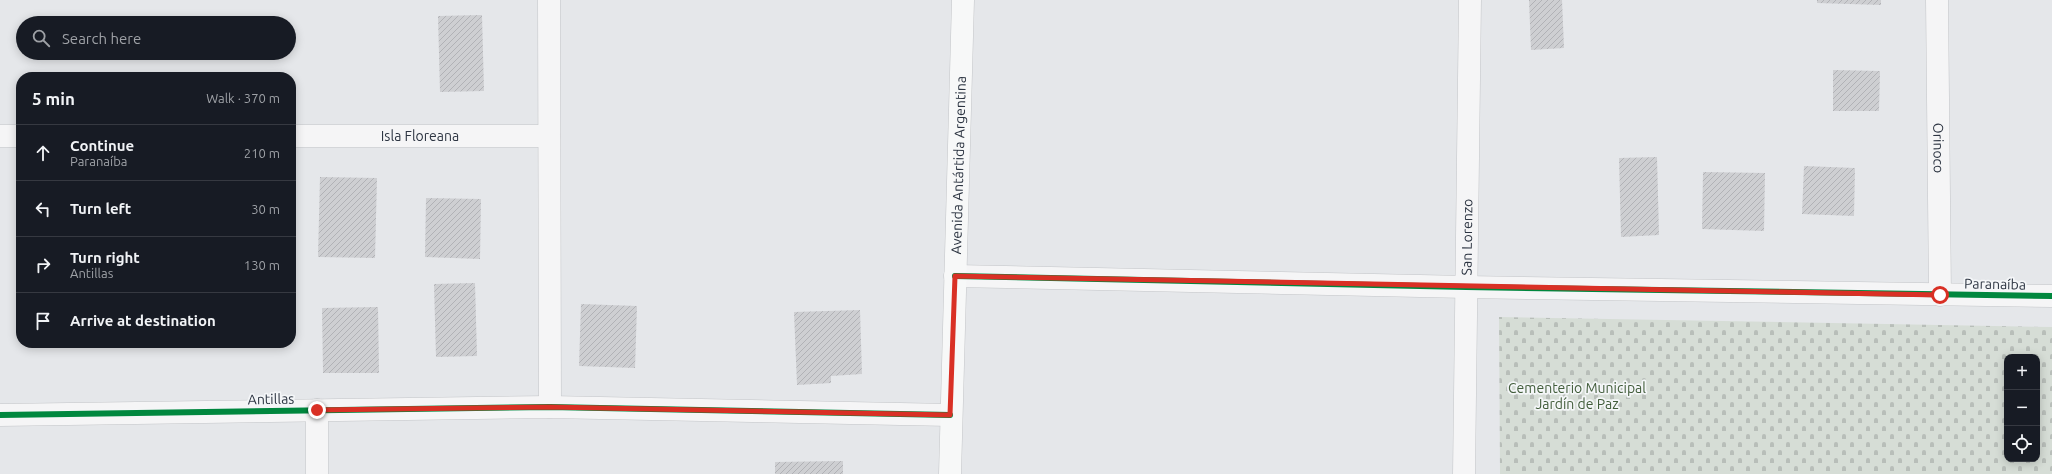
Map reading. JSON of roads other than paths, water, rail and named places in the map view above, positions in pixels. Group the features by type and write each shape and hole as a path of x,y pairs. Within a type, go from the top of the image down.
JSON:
{"street":[{"path":"549,0 550,407"},
{"name":"Avenida Antártida Argentina","path":"950,474 950,415 963,0"},
{"name":"San Lorenzo","path":"1464,474 1470,0"},
{"name":"Orinoco","path":"1937,0 1940,295"},
{"path":"0,136 16,136"},
{"name":"Isla Floreana","path":"296,136 549,136"},
{"name":"Paranaíba","path":"955,276 1466,287 2052,296"},
{"name":"Antillas","path":"0,415 550,407 950,415"},
{"path":"317,410 317,474"}],"park label":[{"name":"Cementerio Municipal Jardín de Paz","path":"1577,396"}]}
